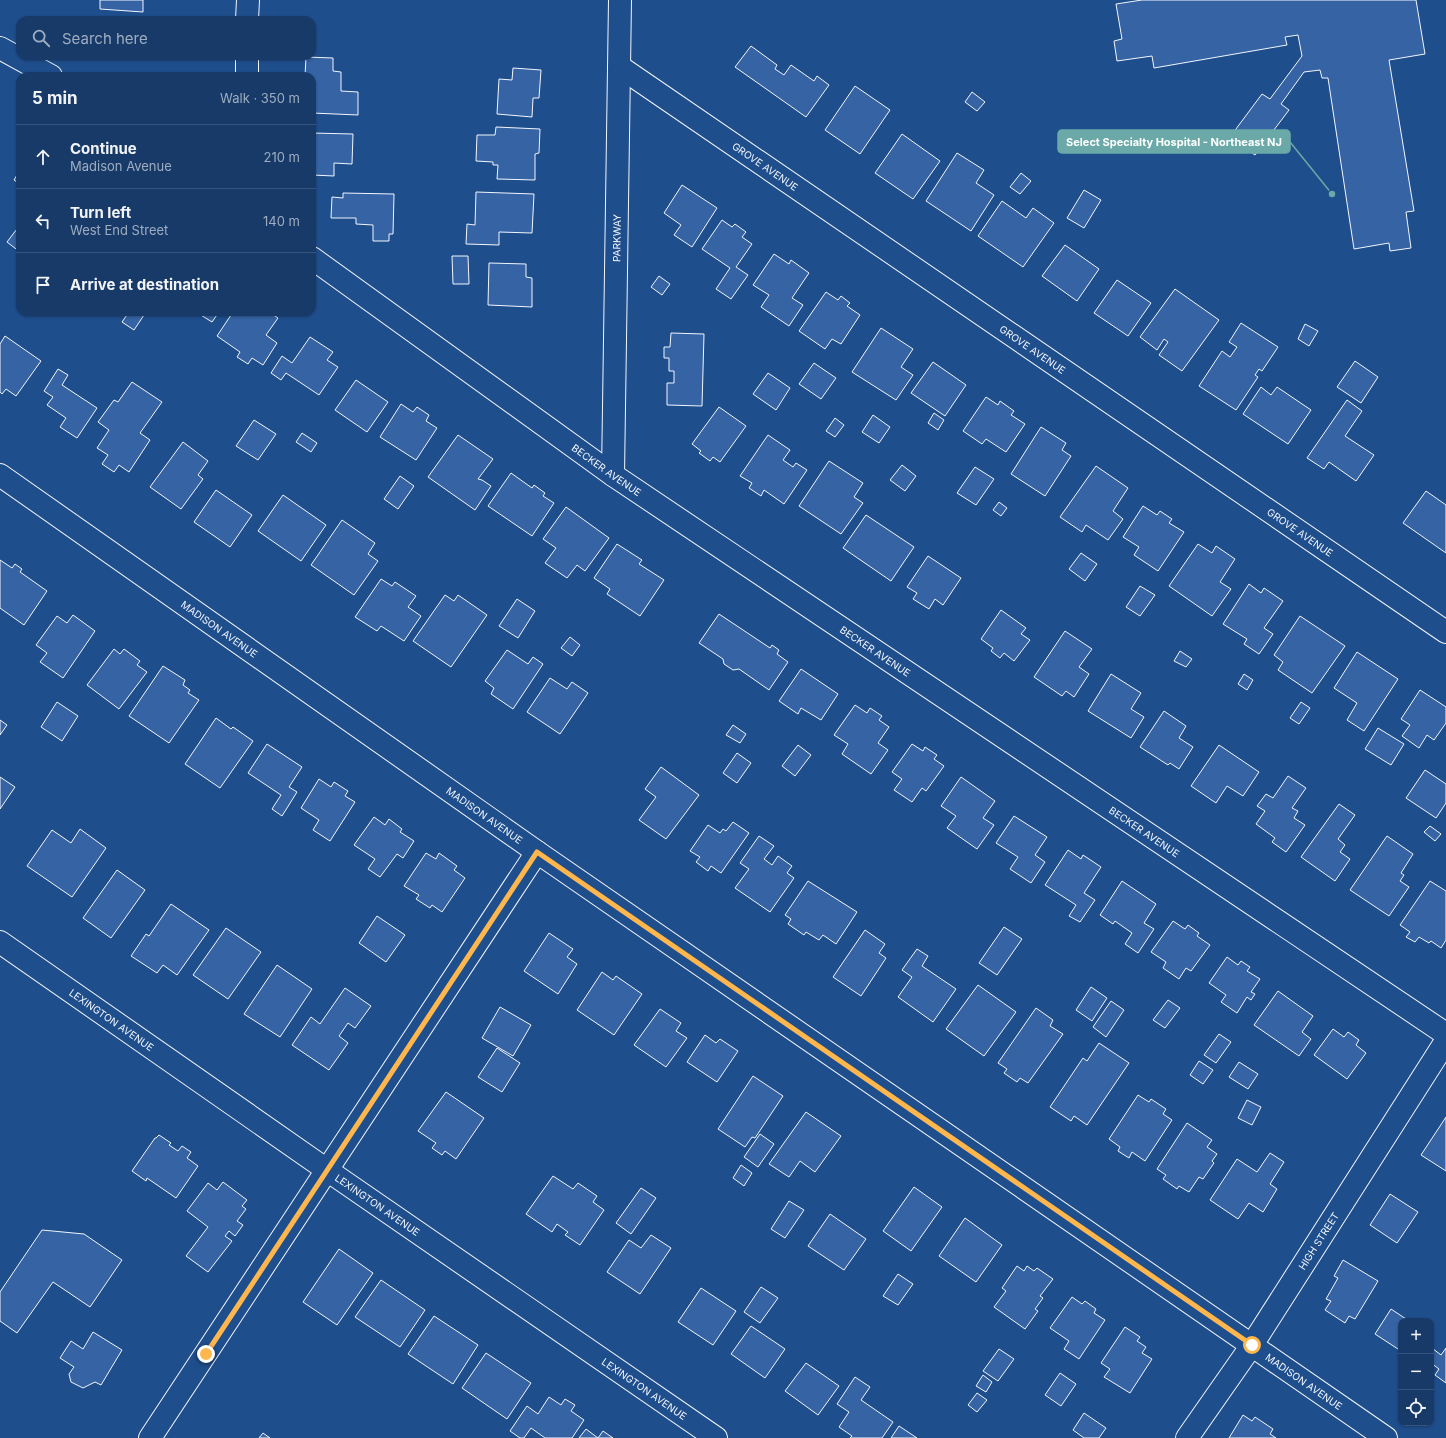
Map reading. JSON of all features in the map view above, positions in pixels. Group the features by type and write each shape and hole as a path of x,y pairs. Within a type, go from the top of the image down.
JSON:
{"street":[{"path":"247,16 248,0"},
{"name":"PARKWAY","path":"613,475 620,0"},
{"path":"0,48 16,57"},
{"path":"22,60 44,72"},
{"path":"247,60 247,72"},
{"name":"GROVE AVENUE","path":"620,67 1446,632"},
{"name":"BECKER AVENUE","path":"316,261 613,475 1446,1034"},
{"name":"MADISON AVENUE","path":"0,475 537,852 1386,1438"},
{"path":"150,1438 537,852"},
{"name":"LEXINGTON AVENUE","path":"0,942 327,1170 716,1438"},
{"name":"HIGH STREET","path":"1187,1438 1252,1345 1446,1041"}],"building":[{"path":"100,0 143,0 143,12 100,9"},
{"path":"1142,0 1416,0 1425,54 1389,60 1414,211 1406,212 1411,248 1390,251 1389,243 1354,249 1328,78 1322,78 1320,70 1304,72 1281,104 1289,110 1255,155 1230,137 1262,94 1270,99 1302,56 1298,35 1285,37 1287,45 1154,68 1152,56 1117,61 1114,41 1122,39 1116,4"},
{"path":"751,46 777,65 775,69 784,75 791,65 814,81 817,76 829,85 806,117 735,67"},
{"path":"316,57 333,58 333,71 341,72 341,91 358,92 358,115 316,113 316,72 305,72 306,60 316,60"},
{"path":"513,68 541,70 539,98 533,98 532,117 497,114 499,79 512,80"},
{"path":"855,86 890,110 860,154 825,130"},
{"path":"972,92 985,102 977,111 965,102"},
{"path":"496,127 540,129 539,153 535,154 535,180 497,179 498,165 493,165 493,162 476,161 477,135 495,135"},
{"path":"316,133 353,134 352,164 334,163 334,176 316,175"},
{"path":"902,134 940,161 913,199 875,173"},
{"path":"957,153 984,170 976,183 994,195 971,231 926,201"},
{"path":"1021,173 1031,181 1020,194 1010,187"},
{"path":"682,185 717,208 692,247 674,235 681,225 664,213"},
{"path":"1084,190 1101,200 1084,228 1067,218"},
{"path":"476,192 534,194 532,233 499,232 499,245 466,244 467,224 475,225"},
{"path":"343,193 394,194 393,234 389,234 389,241 373,241 373,225 356,224 356,218 331,218 332,197 343,198"},
{"path":"1002,201 1026,218 1033,208 1054,223 1023,267 978,236"},
{"path":"722,220 732,227 735,224 746,232 742,237 752,244 736,267 748,275 731,299 716,289 730,268 702,249"},
{"path":"16,230 16,249 7,242"},
{"path":"1065,245 1099,269 1077,301 1042,276"},
{"path":"774,254 789,264 791,260 809,273 792,298 803,305 789,326 761,307 769,295 753,285"},
{"path":"452,256 468,256 469,284 453,284"},
{"path":"489,263 526,264 526,277 532,278 532,307 488,305"},
{"path":"659,276 670,284 662,295 651,287"},
{"path":"1117,280 1151,303 1128,336 1094,313"},
{"path":"1175,289 1219,320 1182,371 1159,355 1168,342 1164,339 1157,350 1140,337"},
{"path":"826,292 838,300 841,296 850,303 847,306 860,315 841,344 832,339 825,349 799,331"},
{"path":"126,316 143,316 134,330 122,322"},
{"path":"202,316 216,316 212,322"},
{"path":"230,316 275,316 278,318 266,335 277,343 263,365 252,358 248,364 237,357 240,352 217,336"},
{"path":"1241,323 1278,347 1262,371 1259,369 1255,375 1258,377 1236,410 1199,386 1222,351 1230,357 1237,347 1229,342"},
{"path":"1305,324 1318,331 1309,346 1298,339"},
{"path":"881,328 913,349 901,367 913,375 896,400 852,372"},
{"path":"671,333 704,334 702,406 667,405 667,383 674,383 674,371 669,371 669,358 664,358 664,347 670,347"},
{"path":"5,336 41,361 16,396 6,389 2,394 0,392 0,344"},
{"path":"310,337 333,352 327,360 338,367 319,395 286,373 281,380 271,373 282,356 292,363"},
{"path":"1355,361 1378,377 1361,403 1337,387"},
{"path":"933,362 966,385 945,416 911,393"},
{"path":"814,363 836,378 821,399 799,384"},
{"path":"58,369 68,375 62,385 97,408 77,438 60,427 66,418 47,405 53,397 44,391"},
{"path":"768,373 790,388 776,410 753,394"},
{"path":"356,380 388,402 367,432 335,410"},
{"path":"132,382 162,402 140,433 150,440 129,472 119,465 114,472 102,464 108,455 97,448 109,430 98,422 114,400 118,402"},
{"path":"1261,387 1271,395 1277,387 1311,410 1288,444 1243,414"},
{"path":"986,397 998,405 1000,401 1014,411 1011,415 1025,424 1006,452 986,439 982,444 963,431"},
{"path":"1347,400 1362,411 1345,436 1374,455 1356,481 1329,462 1324,469 1307,458"},
{"path":"401,404 413,412 417,407 429,415 426,421 437,428 416,460 380,437"},
{"path":"719,407 746,426 720,462 713,457 710,461 699,453 701,451 692,444"},
{"path":"934,413 944,420 938,430 928,423"},
{"path":"873,415 890,427 879,443 862,432"},
{"path":"835,418 844,425 835,437 826,431"},
{"path":"254,420 276,434 258,460 236,446"},
{"path":"1041,427 1066,443 1062,450 1071,456 1045,496 1011,474"},
{"path":"302,433 317,443 311,452 296,442"},
{"path":"458,435 493,459 478,479 491,486 475,510 428,477"},
{"path":"768,435 790,450 783,460 793,467 796,463 807,470 784,504 764,490 761,496 749,488 752,483 740,476"},
{"path":"183,442 208,461 198,475 203,479 181,509 150,487"},
{"path":"829,461 863,483 854,497 863,503 841,534 799,506"},
{"path":"902,465 916,476 905,491 890,480"},
{"path":"1096,466 1128,488 1113,511 1123,519 1108,540 1086,525 1082,532 1060,517"},
{"path":"975,467 994,479 976,505 957,493"},
{"path":"511,473 532,488 534,485 545,493 543,496 554,503 532,536 488,506"},
{"path":"400,476 414,486 398,509 384,499"},
{"path":"216,490 252,515 230,547 194,522"},
{"path":"1426,491 1446,505 1446,553 1403,523"},
{"path":"283,495 326,525 301,561 258,531"},
{"path":"999,502 1007,508 1001,516 993,510"},
{"path":"1143,506 1157,515 1160,511 1172,519 1169,523 1184,532 1158,571 1134,555 1139,547 1123,537"},
{"path":"566,507 609,538 585,571 577,565 567,578 545,563 556,548 543,539"},
{"path":"866,515 914,547 891,581 843,548"},
{"path":"342,520 375,543 368,554 378,561 354,595 311,565"},
{"path":"617,544 642,560 639,564 664,580 640,616 607,594 610,589 594,578"},
{"path":"1198,544 1212,553 1216,546 1235,559 1220,582 1231,589 1212,616 1169,586"},
{"path":"1081,553 1097,564 1085,581 1069,569"},
{"path":"928,556 961,578 943,605 935,599 929,609 913,599 917,593 907,587"},
{"path":"0,560 12,568 15,564 22,569 20,572 47,591 24,625 0,608"},
{"path":"381,579 392,586 395,582 416,596 408,607 421,616 404,641 381,626 377,631 355,617"},
{"path":"1249,584 1261,593 1264,588 1283,601 1264,628 1273,634 1259,654 1244,644 1247,639 1223,624"},
{"path":"1140,586 1155,595 1140,616 1126,607"},
{"path":"445,595 454,601 458,595 487,615 451,667 413,641"},
{"path":"517,599 535,611 518,638 499,626"},
{"path":"1001,610 1026,628 1021,634 1030,640 1014,661 1004,653 1000,658 991,651 993,648 981,639"},
{"path":"719,614 770,648 772,645 779,650 777,654 788,662 769,690 739,669 733,670 724,664 723,659 699,643"},
{"path":"73,615 95,631 63,678 40,662 47,653 36,645 57,616 67,623"},
{"path":"1300,616 1345,646 1312,693 1278,670 1283,662 1274,655"},
{"path":"1065,631 1092,649 1079,667 1089,674 1074,697 1066,691 1062,696 1034,677"},
{"path":"570,637 580,645 572,656 561,648"},
{"path":"114,649 120,654 124,649 140,661 137,665 147,672 119,709 87,685"},
{"path":"507,650 528,664 533,657 543,664 513,709 491,694 494,688 485,681"},
{"path":"1180,651 1192,659 1186,667 1174,661"},
{"path":"1357,652 1398,679 1364,731 1347,720 1357,703 1334,688"},
{"path":"163,666 185,680 183,685 190,690 188,693 199,700 169,743 129,716"},
{"path":"801,669 838,694 821,720 801,708 798,714 779,701"},
{"path":"1111,674 1141,693 1131,709 1144,717 1131,738 1088,711"},
{"path":"1244,674 1253,680 1247,690 1238,684"},
{"path":"550,678 567,689 572,682 588,693 560,734 527,712"},
{"path":"1420,690 1446,707 1446,723 1434,740 1427,735 1419,748 1402,736 1410,725 1401,719"},
{"path":"57,702 78,716 62,741 41,727"},
{"path":"1301,702 1310,708 1299,724 1290,718"},
{"path":"855,705 867,713 870,708 882,716 879,720 889,727 878,743 888,750 871,774 842,754 848,744 834,735"},
{"path":"1164,711 1186,726 1179,738 1193,747 1179,769 1170,763 1168,765 1140,747"},
{"path":"216,718 231,729 233,727 253,741 220,788 185,764"},
{"path":"0,720 7,725 0,735"},
{"path":"733,725 746,734 740,743 726,735"},
{"path":"1378,728 1404,744 1391,765 1365,749"},
{"path":"267,744 302,767 289,787 297,792 282,816 272,809 281,795 248,773"},
{"path":"912,744 923,751 925,747 937,755 934,759 944,766 926,791 922,788 912,802 894,790 902,779 892,772"},
{"path":"798,745 811,755 795,776 782,766"},
{"path":"1219,745 1259,772 1243,796 1227,786 1216,803 1191,786"},
{"path":"737,753 751,763 737,783 723,773"},
{"path":"661,767 699,795 666,839 639,820 656,797 645,789"},
{"path":"1425,770 1446,784 1446,803 1436,818 1406,798"},
{"path":"1288,776 1306,788 1292,808 1298,811 1294,818 1305,825 1286,852 1272,842 1275,838 1256,824 1265,811 1257,806 1266,794 1273,798"},
{"path":"0,777 15,787 0,809"},
{"path":"961,777 995,801 983,818 994,825 977,849 947,828 956,816 941,806"},
{"path":"319,779 331,787 334,782 348,791 345,796 355,802 330,841 313,830 319,820 301,808"},
{"path":"1339,804 1355,815 1338,839 1345,845 1340,852 1350,859 1335,881 1301,857"},
{"path":"1014,816 1047,837 1035,855 1045,862 1031,883 1010,869 1018,857 996,843"},
{"path":"374,817 385,825 389,819 402,829 400,832 414,841 403,858 397,854 380,877 368,869 375,859 354,845"},
{"path":"733,822 749,833 721,873 711,866 708,871 696,862 700,857 690,851 708,825 720,833 723,829 726,831"},
{"path":"1430,826 1441,834 1435,841 1424,832"},
{"path":"80,829 106,848 72,897 27,866 52,830 71,843"},
{"path":"759,836 774,846 764,859 772,865 778,856 792,866 787,873 794,878 770,912 735,888 749,869 740,863"},
{"path":"1387,836 1413,854 1401,873 1404,875 1400,881 1409,887 1389,916 1350,890"},
{"path":"1068,850 1081,859 1083,855 1101,867 1084,893 1095,900 1080,922 1069,916 1076,905 1045,885"},
{"path":"426,853 436,859 439,853 457,866 454,870 465,878 442,912 432,905 430,908 416,899 419,895 404,886"},
{"path":"117,870 145,890 111,938 83,918"},
{"path":"808,881 857,912 836,944 823,935 819,940 806,932 804,935 788,924 791,919 785,915"},
{"path":"1122,881 1156,904 1144,923 1154,929 1138,953 1125,944 1132,933 1115,921 1113,924 1100,915"},
{"path":"1430,881 1446,891 1446,940 1441,948 1431,941 1429,943 1419,937 1415,942 1406,937 1410,932 1400,925"},
{"path":"171,904 209,930 177,975 163,965 157,973 131,956 146,934 149,936"},
{"path":"377,916 405,935 386,962 359,943"},
{"path":"1173,921 1185,929 1188,925 1199,933 1197,936 1210,945 1191,971 1186,968 1179,979 1163,968 1166,962 1151,952"},
{"path":"1004,927 1022,939 997,975 979,963"},
{"path":"226,928 261,952 228,999 193,975"},
{"path":"865,930 885,944 879,953 886,958 861,996 833,977"},
{"path":"549,933 573,949 567,957 577,964 558,994 524,971"},
{"path":"917,949 928,956 922,966 956,989 933,1022 898,997 912,977 902,970"},
{"path":"1227,957 1238,965 1241,961 1250,967 1247,971 1260,979 1251,992 1255,994 1251,1000 1247,997 1237,1013 1221,1002 1226,995 1209,983"},
{"path":"277,965 312,989 280,1037 244,1014"},
{"path":"602,972 613,980 616,976 642,994 614,1035 577,1010"},
{"path":"978,985 1016,1012 984,1056 946,1029"},
{"path":"1091,987 1107,998 1092,1021 1076,1010"},
{"path":"345,988 371,1006 355,1028 348,1023 339,1036 348,1043 329,1070 292,1045 311,1017 320,1024"},
{"path":"1278,991 1313,1016 1302,1032 1311,1039 1299,1056 1254,1025"},
{"path":"1168,1000 1180,1008 1165,1028 1153,1020"},
{"path":"1111,1001 1124,1010 1106,1037 1093,1027"},
{"path":"500,1007 531,1025 513,1056 482,1038"},
{"path":"1036,1008 1053,1020 1050,1026 1063,1034 1028,1083 1020,1078 1017,1082 1004,1073 1007,1069 998,1063"},
{"path":"660,1009 681,1023 676,1031 687,1038 666,1067 634,1045"},
{"path":"1333,1029 1344,1037 1348,1032 1359,1040 1356,1045 1366,1053 1347,1079 1314,1055"},
{"path":"1219,1034 1231,1042 1216,1063 1204,1055"},
{"path":"705,1035 716,1043 720,1039 738,1051 717,1082 687,1062"},
{"path":"1099,1043 1129,1063 1087,1125 1074,1116 1071,1121 1050,1107 1083,1058 1087,1061"},
{"path":"497,1048 520,1063 502,1092 478,1077"},
{"path":"1199,1061 1213,1070 1203,1084 1190,1075"},
{"path":"1239,1062 1258,1074 1248,1089 1229,1077"},
{"path":"753,1076 783,1096 755,1138 752,1137 745,1147 718,1129"},
{"path":"446,1092 484,1118 456,1159 445,1151 442,1155 432,1148 436,1143 418,1131"},
{"path":"1138,1095 1149,1102 1151,1099 1166,1109 1163,1114 1172,1120 1145,1161 1132,1152 1129,1158 1118,1151 1120,1147 1109,1139"},
{"path":"1247,1100 1261,1107 1252,1125 1238,1118"},
{"path":"806,1112 841,1136 815,1172 800,1161 789,1177 769,1164"},
{"path":"1446,1117 1446,1171 1421,1155"},
{"path":"1187,1123 1212,1140 1207,1147 1217,1154 1212,1161 1214,1163 1203,1179 1199,1177 1189,1192 1179,1186 1177,1189 1163,1179 1166,1175 1157,1169"},
{"path":"760,1134 774,1144 758,1167 744,1157"},
{"path":"159,1135 171,1143 169,1145 178,1151 182,1146 191,1152 187,1158 198,1166 176,1198 147,1178 146,1181 132,1171 155,1138"},
{"path":"1270,1153 1284,1162 1270,1184 1277,1189 1263,1212 1249,1203 1238,1219 1210,1200 1237,1159 1257,1172"},
{"path":"741,1165 752,1173 744,1186 733,1178"},
{"path":"553,1176 573,1189 578,1183 597,1196 593,1202 604,1210 580,1245 565,1235 568,1232 557,1224 552,1232 526,1214"},
{"path":"223,1182 247,1200 242,1206 246,1209 237,1221 243,1225 235,1236 229,1231 225,1236 232,1241 208,1272 186,1256 208,1227 187,1211 208,1183 217,1190"},
{"path":"914,1187 942,1207 911,1251 883,1231"},
{"path":"641,1188 656,1198 631,1234 616,1223"},
{"path":"1390,1194 1418,1212 1397,1243 1370,1225"},
{"path":"789,1201 804,1210 785,1238 771,1229"},
{"path":"830,1214 866,1239 844,1270 808,1246"},
{"path":"965,1218 1002,1245 976,1282 939,1256"},
{"path":"42,1230 84,1234 122,1260 90,1307 53,1282 17,1333 0,1321 0,1292"},
{"path":"651,1235 671,1248 640,1294 607,1272 629,1240 641,1248"},
{"path":"339,1249 373,1273 337,1325 303,1302"},
{"path":"1343,1260 1378,1281 1355,1319 1349,1316 1345,1323 1325,1310 1331,1301 1326,1299 1338,1278 1334,1276"},
{"path":"1017,1266 1024,1271 1027,1266 1034,1271 1037,1268 1053,1279 1040,1296 1043,1298 1035,1309 1038,1311 1025,1329 994,1307 1006,1291 1002,1288"},
{"path":"898,1274 913,1284 898,1305 883,1296"},
{"path":"381,1280 425,1310 400,1347 355,1317"},
{"path":"761,1287 778,1298 760,1323 744,1312"},
{"path":"701,1288 736,1311 713,1345 678,1322"},
{"path":"1072,1297 1082,1304 1085,1301 1096,1309 1094,1313 1105,1320 1079,1359 1064,1349 1069,1341 1050,1328"},
{"path":"1391,1309 1404,1318 1398,1318 1398,1349 1375,1334"},
{"path":"434,1316 478,1345 453,1384 408,1354"},
{"path":"751,1326 785,1349 765,1378 731,1354"},
{"path":"1125,1327 1140,1337 1137,1341 1146,1347 1142,1353 1152,1359 1130,1393 1104,1377 1110,1369 1101,1363"},
{"path":"93,1332 122,1350 101,1385 95,1382 83,1388 71,1382 69,1374 74,1367 60,1358 71,1341 83,1349"},
{"path":"1446,1348 1446,1383 1435,1375 1439,1369 1434,1365 1434,1350 1441,1355"},
{"path":"999,1349 1014,1359 998,1381 983,1371"},
{"path":"486,1353 531,1383 507,1419 462,1388"},
{"path":"806,1363 839,1386 818,1415 785,1391"},
{"path":"1060,1373 1076,1384 1061,1406 1045,1395"},
{"path":"983,1375 992,1382 986,1392 976,1386"},
{"path":"855,1377 870,1387 861,1400 893,1422 882,1438 850,1438 852,1436 839,1427 849,1412 837,1404"},
{"path":"977,1393 987,1400 977,1412 968,1405"},
{"path":"549,1397 561,1405 565,1399 575,1405 571,1411 584,1420 572,1438 545,1438 531,1428 524,1438 520,1438 510,1431 527,1406 538,1414"},
{"path":"1084,1413 1106,1428 1099,1438 1084,1438 1073,1430"},
{"path":"1243,1415 1252,1421 1255,1417 1273,1429 1270,1434 1276,1438 1229,1438"},
{"path":"899,1426 917,1438 891,1438"},
{"path":"586,1429 598,1438 579,1438"},
{"path":"603,1431 613,1438 598,1438"},
{"path":"263,1433 270,1438 259,1438"}],"place":[{"name":"Select Specialty Hospital - Northeast NJ","path":"1332,194"}],"route":[{"path":"206,1354 537,852 1252,1345"}]}
